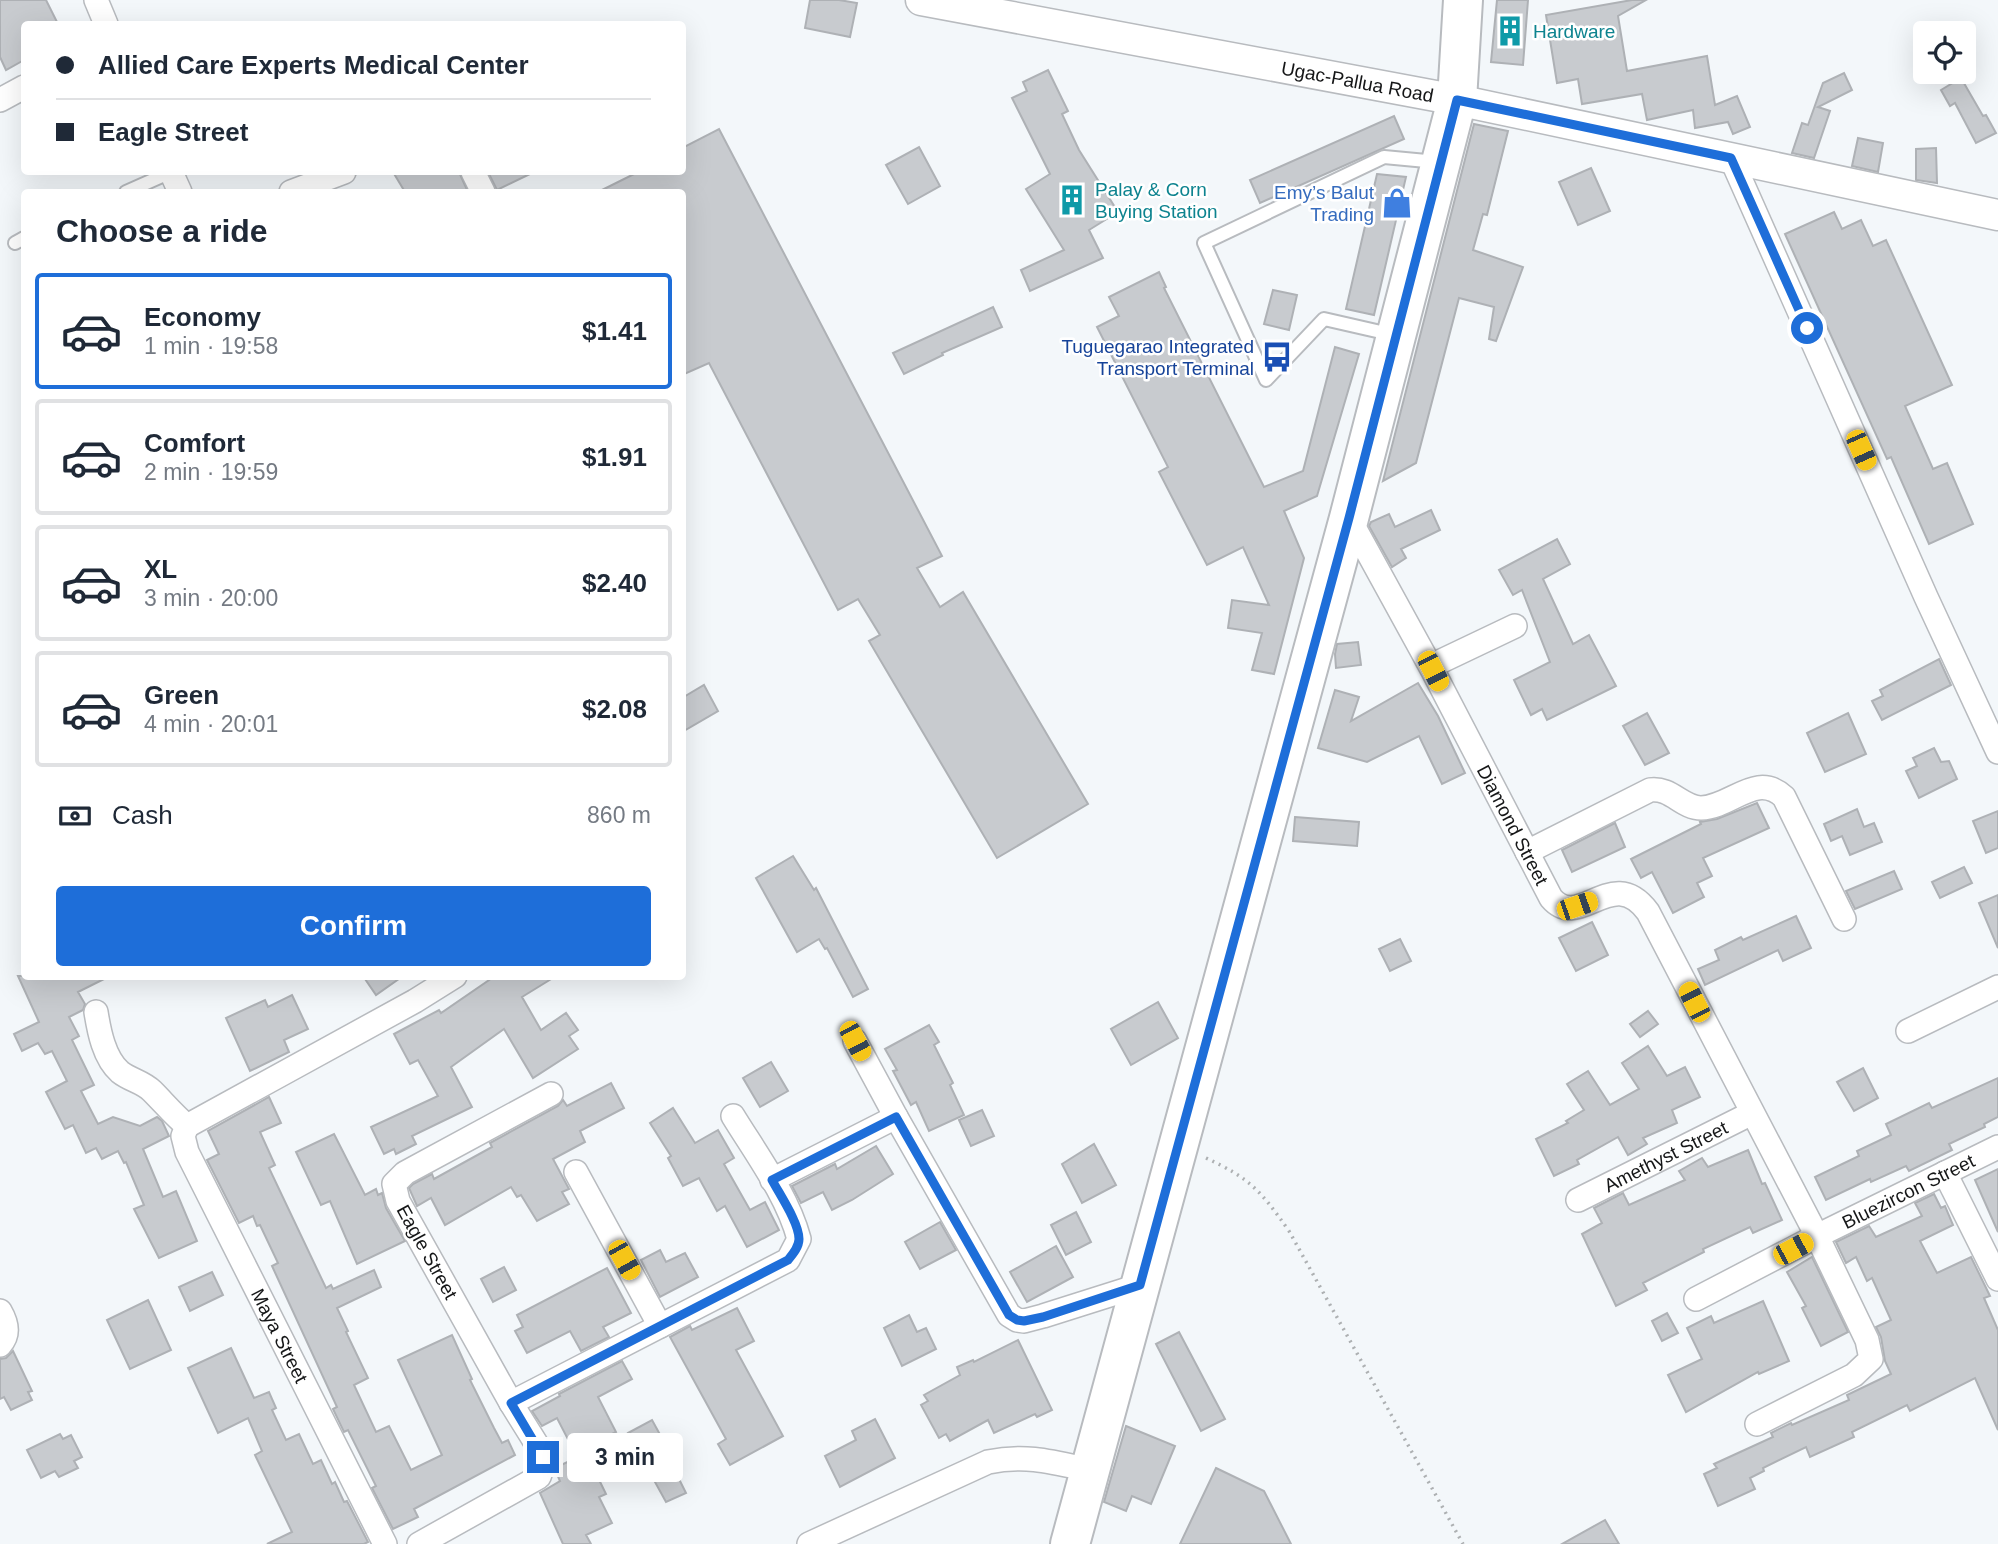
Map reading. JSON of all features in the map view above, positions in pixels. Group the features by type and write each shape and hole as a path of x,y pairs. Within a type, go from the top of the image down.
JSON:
{"highway":[{"path":"1070,1544 1349,518 1457,100 1464,0"}],"street":[{"path":"96,0 105,21"},
{"name":"Ugac-Pallua Road","path":"921,0 1457,100 1998,215"},
{"path":"0,100 21,89"},
{"path":"1731,158 1926,597 1998,752"},
{"path":"302,189 337,180"},
{"name":"Diamond Street","path":"1349,518 1551,898 1558,906 1567,909 1615,893 1630,894 1648,912 1817,1236 1867,1340 1871,1359 1854,1376 1757,1424"},
{"path":"1430,666 1515,626"},
{"path":"1527,852 1650,790 1660,788 1674,794 1688,805 1700,808 1713,806 1756,786 1769,788 1784,797 1844,919"},
{"path":"96,1012 98,1028 111,1061 120,1072 152,1091 169,1111 187,1126 449,980"},
{"path":"1908,1031 1998,987"},
{"path":"855,1041 1009,1315 1024,1321 1043,1317 1140,1285"},
{"name":"Eagle Street","path":"419,1544 539,1477 543,1470 543,1457 398,1201 394,1184 405,1173 551,1094"},
{"name":"Amethyst Street","path":"1578,1200 1752,1113"},
{"path":"511,1403 788,1260 799,1240 795,1225 772,1180 733,1116"},
{"path":"772,1180 896,1117"},
{"name":"Maya Street","path":"187,1126 183,1136 187,1153 385,1544"},
{"name":"Bluezircon Street","path":"1696,1299 1998,1147"},
{"path":"576,1171 660,1326"},
{"path":"1945,1173 1998,1279"},
{"path":"0,1311 7,1329 0,1345"},
{"path":"809,1544 988,1462 1011,1457 1089,1470"}],"lane":[{"path":"1396,335 1324,318 1266,380 1204,243 1384,157 1441,162"},
{"path":"133,189 164,175"}],"path":[{"path":"1178,1146 1238,1173 1262,1193 1282,1221 1463,1544"}],"building":[{"path":"0,0 46,0 56,21 21,21 21,62 6,70 0,57"},
{"path":"810,0 857,3 850,37 805,28"},
{"name":"Hardware","path":"1497,0 1528,0 1523,65 1491,62"},
{"path":"1646,0 1618,16 1627,71 1707,56 1715,105 1737,96 1750,127 1733,134 1728,122 1695,128 1693,110 1647,120 1642,94 1582,104 1578,79 1557,83 1546,15"},
{"path":"1048,70 1068,111 1062,114 1079,150 1118,212 1089,230 1103,258 1030,291 1021,270 1064,250 1026,189 1050,174 1012,98 1027,91 1023,82"},
{"path":"1844,73 1852,90 1818,107 1830,111 1814,158 1792,153 1802,123 1808,125 1823,83"},
{"path":"1951,84 1964,84 1996,133 1976,143 1955,103 1950,106 1941,90"},
{"path":"1394,116 1404,139 1260,203 1250,180"},
{"path":"1474,124 1508,131 1487,215 1483,214 1473,250 1523,267 1496,341 1489,339 1494,307 1459,298 1416,463 1383,481"},
{"path":"719,129 942,556 917,568 940,607 963,592 1088,804 997,858 869,641 880,635 858,599 838,610 709,363 686,373 686,189 604,189 632,175 686,175 686,146"},
{"path":"1858,138 1883,143 1878,172 1852,166"},
{"path":"919,147 940,186 908,204 886,165"},
{"path":"1936,148 1937,183 1916,180 1916,149"},
{"path":"1591,168 1610,211 1578,225 1559,182"},
{"path":"1377,174 1406,177 1374,315 1346,309"},
{"path":"395,175 460,175 467,189 403,189"},
{"path":"490,175 528,175 499,189 496,189"},
{"path":"1834,212 1842,229 1861,220 1873,246 1886,240 1952,385 1905,406 1933,469 1947,463 1973,524 1929,544 1891,457 1887,459 1785,234"},
{"path":"1159,272 1166,287 1164,288 1264,487 1303,471 1335,347 1359,354 1317,496 1284,511 1304,558 1274,674 1252,670 1262,633 1228,628 1232,600 1269,605 1243,547 1207,565 1159,472 1168,467 1097,327 1119,316 1109,297"},
{"path":"1273,290 1297,295 1289,330 1264,324"},
{"path":"993,307 1002,327 942,353 943,355 904,374 893,353"},
{"path":"1431,510 1440,530 1401,549 1406,558 1392,567 1369,526 1371,522 1389,514 1395,527"},
{"path":"1557,539 1570,564 1543,579 1573,644 1589,635 1616,686 1547,720 1542,709 1531,715 1514,680 1550,662 1522,590 1513,595 1499,570"},
{"path":"1358,642 1361,665 1336,668 1337,644"},
{"path":"1939,659 1951,685 1882,720 1872,701 1883,696 1880,690"},
{"path":"1418,683 1438,716 1465,773 1442,784 1419,736 1367,762 1318,748 1335,690 1359,697 1351,721"},
{"path":"704,685 718,711 686,730 686,696"},
{"path":"1647,713 1669,753 1645,765 1623,726"},
{"path":"1848,713 1866,754 1825,772 1807,733"},
{"path":"1934,748 1941,762 1949,761 1957,779 1919,798 1906,771 1917,766 1913,758"},
{"path":"1757,803 1769,828 1703,858 1712,876 1697,883 1704,897 1673,913 1652,872 1641,878 1631,859 1701,824 1700,822 1717,819"},
{"path":"1857,809 1864,827 1874,823 1882,842 1850,855 1842,836 1831,841 1824,824"},
{"path":"1998,811 1998,848 1986,853 1973,821"},
{"path":"1295,817 1359,822 1357,846 1293,841"},
{"path":"1615,823 1625,847 1572,872 1562,850"},
{"path":"793,856 814,890 816,888 868,989 853,997 827,948 825,949 819,939 797,952 756,878"},
{"path":"1964,867 1972,883 1940,898 1932,882"},
{"path":"1894,871 1902,889 1855,909 1846,891"},
{"path":"1998,895 1998,948 1979,903"},
{"path":"1796,916 1811,948 1783,961 1778,950 1705,985 1698,969 1719,960 1715,950"},
{"path":"1592,922 1608,955 1576,971 1559,938"},
{"path":"1400,939 1411,961 1390,971 1379,949"},
{"path":"18,976 21,976 21,980 102,980 78,992 85,1004 83,1010 69,1017 79,1036 72,1040 94,1085 81,1091 98,1124 113,1117 140,1126 157,1117 162,1121 169,1136 143,1149 163,1197 176,1191 197,1241 159,1258 134,1209 144,1205 126,1162 124,1163 118,1151 102,1159 96,1148 86,1153 73,1125 65,1129 46,1092 67,1081 52,1051 45,1054 38,1043 22,1051 14,1034 39,1022"},
{"path":"366,980 397,980 376,995"},
{"path":"489,980 550,980 522,997 541,1030 566,1013 578,1030 569,1036 578,1049 533,1078 504,1029 451,1067 472,1107 412,1136 416,1144 396,1154 394,1149 384,1154 371,1127 438,1096 418,1060 410,1064 394,1034 439,1010 441,1013"},
{"path":"292,995 308,1029 284,1040 289,1052 250,1071 226,1018 265,1000 268,1007"},
{"path":"1158,1002 1178,1038 1131,1065 1111,1029"},
{"path":"1648,1011 1658,1024 1640,1037 1630,1024"},
{"path":"929,1025 939,1042 934,1045 953,1083 950,1085 964,1115 929,1131 916,1102 911,1105 885,1049"},
{"path":"1648,1046 1667,1076 1685,1067 1700,1097 1672,1110 1677,1123 1643,1138 1647,1144 1628,1155 1618,1137 1577,1160 1579,1164 1554,1176 1536,1139 1568,1123 1566,1121 1584,1110 1567,1084 1588,1071 1610,1105 1639,1089 1622,1063"},
{"path":"771,1062 788,1091 760,1107 743,1078"},
{"path":"1863,1068 1878,1098 1854,1111 1837,1082"},
{"path":"1998,1078 1998,1117 1984,1124 1985,1127 1949,1144 1952,1150 1909,1171 1906,1166 1871,1182 1870,1179 1826,1200 1815,1177 1859,1156 1857,1151 1891,1135 1886,1124 1929,1103 1932,1108"},
{"path":"611,1083 624,1108 580,1131 585,1142 553,1159 569,1189 562,1192 569,1204 537,1221 521,1195 517,1197 511,1187 445,1225 431,1198 417,1206 409,1188 413,1184 432,1174 434,1179 492,1147 490,1143 558,1106 563,1100 567,1106"},
{"path":"269,1097 281,1123 260,1132 275,1165 269,1168 326,1288 331,1285 333,1289 374,1270 381,1287 337,1308 368,1378 354,1385 376,1432 389,1426 411,1470 442,1455 398,1360 452,1335 472,1379 470,1380 494,1428 502,1443 508,1440 515,1455 414,1509 418,1517 393,1529 372,1488 376,1486 348,1430 344,1432 333,1409 337,1407 272,1266 278,1263 260,1225 257,1226 253,1216 239,1223 207,1160 219,1154 208,1131"},
{"path":"673,1108 695,1143 718,1130 734,1158 724,1164 750,1210 765,1202 779,1230 747,1247 725,1206 717,1211 699,1178 683,1186 668,1158 671,1156 650,1123"},
{"path":"982,1110 994,1136 971,1146 959,1120"},
{"path":"334,1134 365,1195 376,1189 378,1195 382,1193 386,1208 405,1241 357,1264 330,1201 321,1205 296,1152"},
{"path":"1094,1144 1116,1185 1082,1203 1062,1164"},
{"path":"876,1146 893,1174 832,1210 823,1192 801,1203 792,1186 835,1164 837,1169"},
{"path":"1748,1150 1762,1184 1765,1183 1782,1220 1753,1233 1750,1227 1703,1249 1704,1252 1643,1283 1647,1290 1616,1306 1582,1234 1602,1223 1594,1208 1623,1193 1629,1205 1685,1180 1679,1171 1702,1158 1708,1167"},
{"path":"1998,1169 1998,1232 1975,1180"},
{"path":"1934,1194 1941,1208 1945,1206 1953,1225 1920,1241 1937,1273 1971,1257 1990,1296 1984,1298 1998,1330 1998,1430 1975,1378 1910,1411 1907,1405 1852,1432 1854,1437 1810,1457 1806,1447 1763,1468 1764,1471 1750,1478 1755,1489 1718,1506 1704,1474 1717,1468 1714,1464 1773,1437 1771,1433 1791,1423 1792,1425 1849,1400 1847,1395 1891,1374 1876,1327 1891,1320 1872,1278 1867,1281 1856,1257 1846,1263 1836,1242 1869,1226 1876,1237 1922,1216 1915,1203"},
{"path":"1076,1212 1091,1242 1066,1255 1051,1225"},
{"path":"940,1222 956,1250 920,1269 905,1242"},
{"path":"1056,1246 1073,1277 1027,1302 1010,1272"},
{"path":"660,1250 666,1262 685,1253 698,1277 660,1297 641,1260"},
{"path":"1812,1257 1848,1332 1821,1346 1802,1308 1806,1306 1787,1272"},
{"path":"504,1267 516,1290 493,1302 481,1279"},
{"path":"607,1268 631,1313 603,1327 609,1337 581,1351 570,1331 527,1353 515,1331 523,1327 517,1315"},
{"path":"212,1272 223,1295 190,1311 179,1287"},
{"path":"148,1300 171,1350 130,1369 107,1320"},
{"path":"1763,1301 1789,1361 1759,1374 1758,1372 1686,1412 1668,1375 1702,1359 1687,1328 1711,1316 1714,1323"},
{"path":"737,1308 754,1341 736,1350 783,1436 730,1465 718,1444 726,1439 670,1337 690,1326 692,1330"},
{"path":"1667,1313 1678,1333 1662,1341 1652,1321"},
{"path":"909,1315 917,1332 926,1328 936,1349 902,1366 884,1328"},
{"path":"1179,1332 1225,1419 1201,1431 1156,1344"},
{"path":"1018,1340 1052,1410 1037,1417 1035,1414 994,1433 988,1420 950,1441 946,1434 939,1438 921,1405 928,1401 924,1395 960,1375 957,1367 973,1360 974,1362"},
{"path":"231,1348 254,1398 269,1392 276,1408 272,1410 286,1440 299,1434 313,1464 321,1460 332,1484 335,1482 344,1502 347,1501 368,1542 267,1544 292,1532 255,1455 262,1451 248,1418 218,1433 188,1368"},
{"path":"13,1351 32,1391 28,1392 32,1400 11,1410 4,1397 0,1399 0,1359 6,1358"},
{"path":"622,1361 632,1379 598,1397 616,1432 575,1453 557,1418 542,1426 532,1411"},
{"path":"875,1419 895,1458 840,1487 825,1456 856,1440 852,1431"},
{"path":"652,1420 680,1471 676,1473 686,1493 666,1502 628,1433"},
{"path":"1126,1426 1175,1446 1151,1504 1132,1496 1126,1511 1104,1502"},
{"path":"60,1434 63,1439 71,1435 82,1457 74,1461 78,1468 59,1477 55,1471 41,1478 27,1450"},
{"path":"586,1453 606,1494 599,1497 612,1523 586,1535 591,1544 563,1544 540,1493 560,1481 557,1467"},
{"path":"1216,1468 1264,1491 1291,1544 1180,1544"},
{"path":"1605,1520 1619,1544 1562,1544"}],"place":[{"name":"Hardware","path":"1510,31"},
{"name":"Palay & Corn Buying Station","path":"1072,200"},
{"name":"Emy’s Balut Trading","path":"1397,203"},
{"name":"Tuguegarao Integrated Transport Terminal","path":"1277,357"}],"route":[{"path":"543,1457 511,1403 788,1260 799,1240 795,1225 772,1180 896,1117 1009,1315 1024,1321 1043,1317 1140,1285 1349,518 1457,100 1731,158 1807,328"}]}
